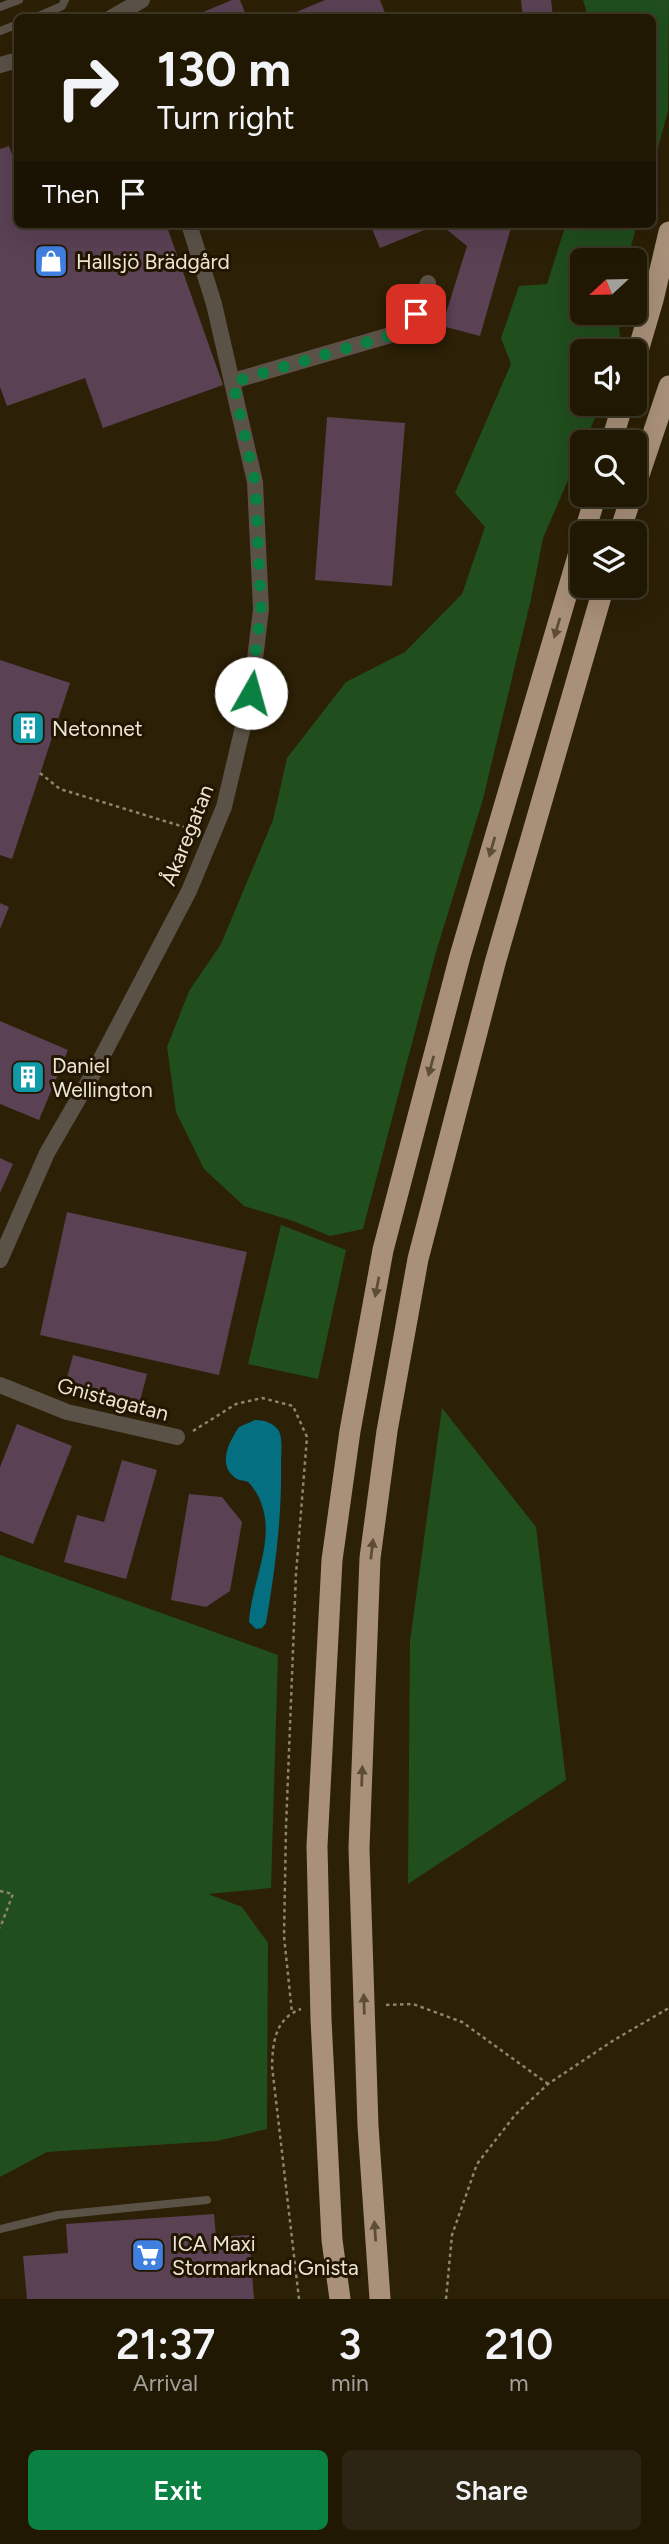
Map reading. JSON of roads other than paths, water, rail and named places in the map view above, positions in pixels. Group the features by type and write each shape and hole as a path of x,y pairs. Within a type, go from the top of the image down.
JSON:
{"highway":[{"path":"641,339 669,232"},
{"path":"647,451 669,386"},
{"path":"340,2299 332,2240 321,2019 317,1846 332,1560 337,1521 350,1431 383,1250 460,956 570,583"},
{"path":"380,2299 368,2126 359,1848 370,1558 387,1431 418,1259 495,963 601,598"}],"street":[{"path":"118,14 142,0"},
{"name":"Åkaregatan","path":"0,1260 47,1153 94,1072 189,891 224,807 251,693 261,609 255,482 214,304 190,228"},
{"path":"233,382 394,334 416,314 428,283"},
{"name":"Gnistagatan","path":"0,1385 67,1412 177,1437"}],"lane":[{"path":"0,7 19,0"},
{"path":"43,14 62,6 65,0"},
{"path":"0,2229 58,2215 207,2200"}],"water":[{"path":"255,1420 268,1422 277,1428 282,1448 279,1524 272,1584 266,1623 262,1628 256,1629 249,1622 265,1545 264,1515 253,1488 248,1482 238,1480 231,1474 226,1461 228,1447 239,1427"}],"place":[{"name":"Hallsjö Brädgård","path":"51,261"},
{"name":"Netonnet","path":"28,728"},
{"name":"Daniel Wellington","path":"28,1077"},
{"name":"ICA Maxi Stormarknad Gnista","path":"148,2255"}]}
